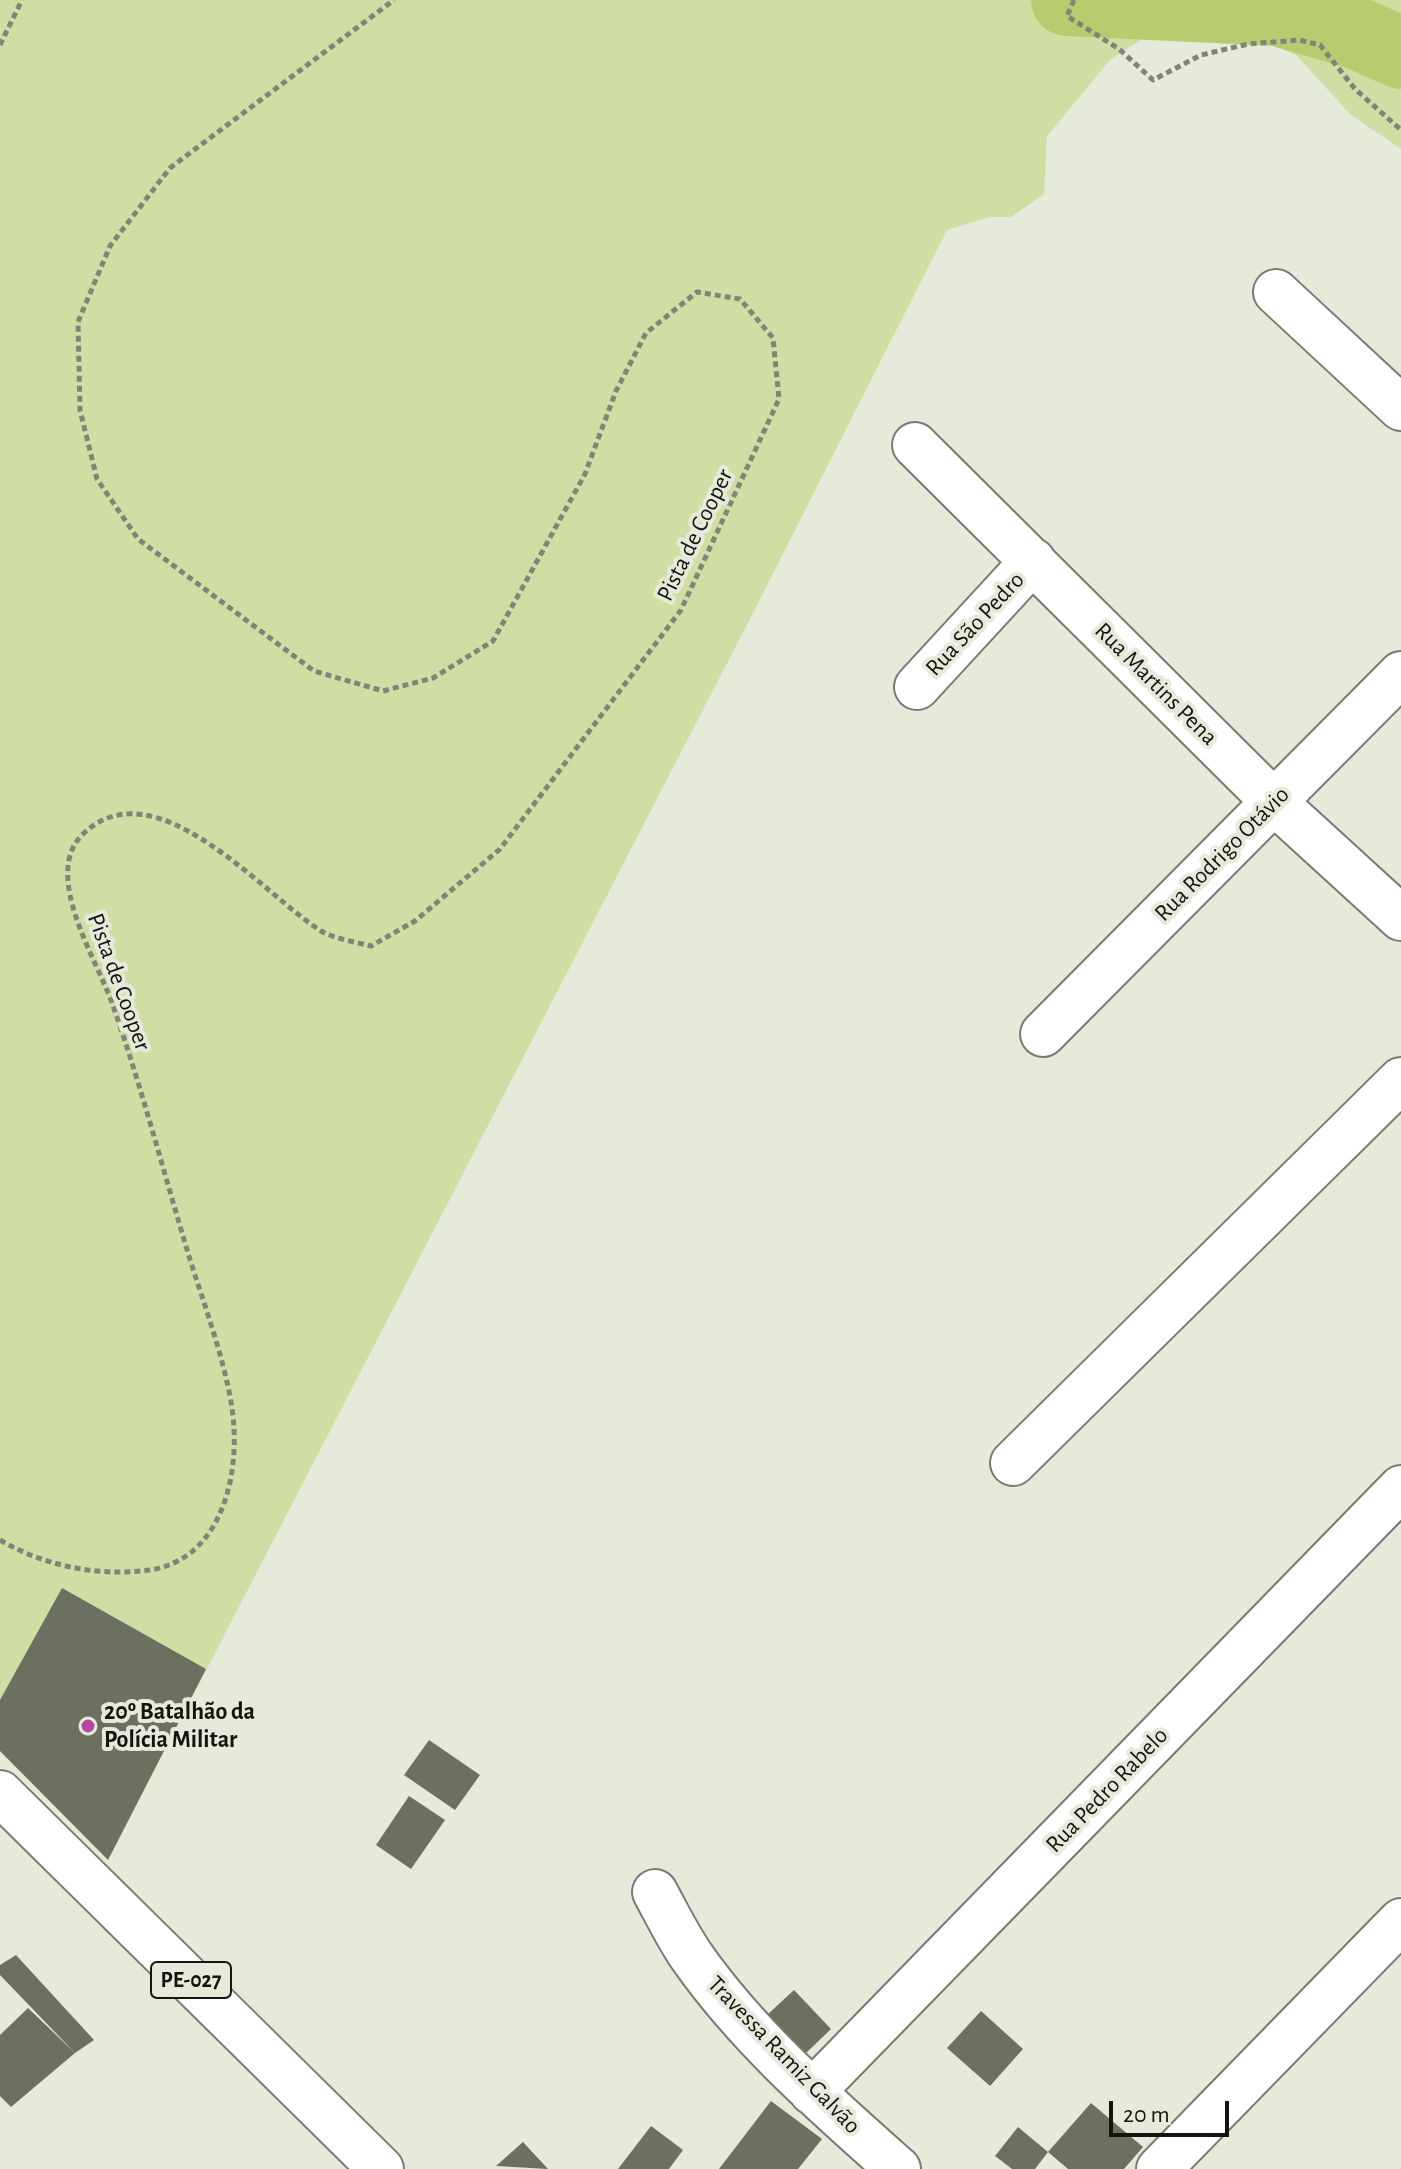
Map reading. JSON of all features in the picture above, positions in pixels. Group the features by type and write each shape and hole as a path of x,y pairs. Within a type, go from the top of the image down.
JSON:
{"street":[{"path":"1276,292 1401,408"},
{"name":"Rua Martins Pena","path":"915,445 1274,802 1401,918"},
{"name":"Rua São Pedro","path":"917,687 1033,561"},
{"name":"Rua Rodrigo Otávio","path":"1043,1034 1401,674"},
{"path":"1013,1463 1401,1080"},
{"name":"Rua Pedro Rabelo","path":"812,2092 1401,1488"},
{"name":"PE-027","path":"0,1793 381,2169"},
{"name":"Travessa Ramiz Galvão","path":"655,1892 691,1955 730,2005 812,2092 898,2169"},
{"path":"1159,2169 1401,1921"}],"path":[{"path":"0,45 22,0"},
{"name":"Pista de Cooper","path":"0,1540 71,1568 124,1574 174,1566 209,1537 231,1486 234,1427 216,1346 112,1002 73,911 67,858 83,833 117,815 151,815 200,837 273,890 323,932 371,946 415,921 500,849 681,610 779,399 773,338 740,299 697,292 646,333 616,391 585,474 493,641 433,678 383,691 314,671 138,539 97,479 80,410 78,322 110,246 170,168 394,0"},
{"path":"1074,0 1067,16 1119,49 1153,80 1201,55 1248,44 1299,40 1320,45 1355,89 1401,130"}],"green space":[{"path":"0,0 1401,0 1401,149 1351,115 1296,55 1252,36 1194,26 1156,30 1110,60 1047,136 1044,194 1011,217 990,217 947,230 751,617 108,1860 0,1751"}],"building":[{"name":"20º Batalhão da Polícia Militar","path":"62,1588 206,1669 108,1860 0,1751 0,1700"},
{"path":"429,1740 480,1775 455,1810 404,1775"},
{"path":"409,1796 445,1820 411,1869 376,1845"},
{"path":"16,1955 94,2040 75,2053 0,1975 0,1965"},
{"path":"794,1990 831,2029 805,2054 768,2014"},
{"path":"28,2008 75,2053 11,2107 0,2096 0,2035"},
{"path":"981,2011 1023,2049 990,2086 947,2048"},
{"path":"771,2101 822,2139 798,2169 719,2169"},
{"path":"1091,2103 1143,2147 1124,2169 1068,2169 1048,2152"},
{"path":"651,2126 683,2150 669,2169 618,2169"},
{"path":"1018,2127 1048,2152 1035,2169 1012,2169 995,2156"},
{"path":"523,2142 548,2169 496,2166"}],"waterway":[{"path":"1067,0 1277,10 1359,34 1401,53"}],"place":[{"name":"20º Batalhão da Polícia Militar","path":"88,1726"}]}
